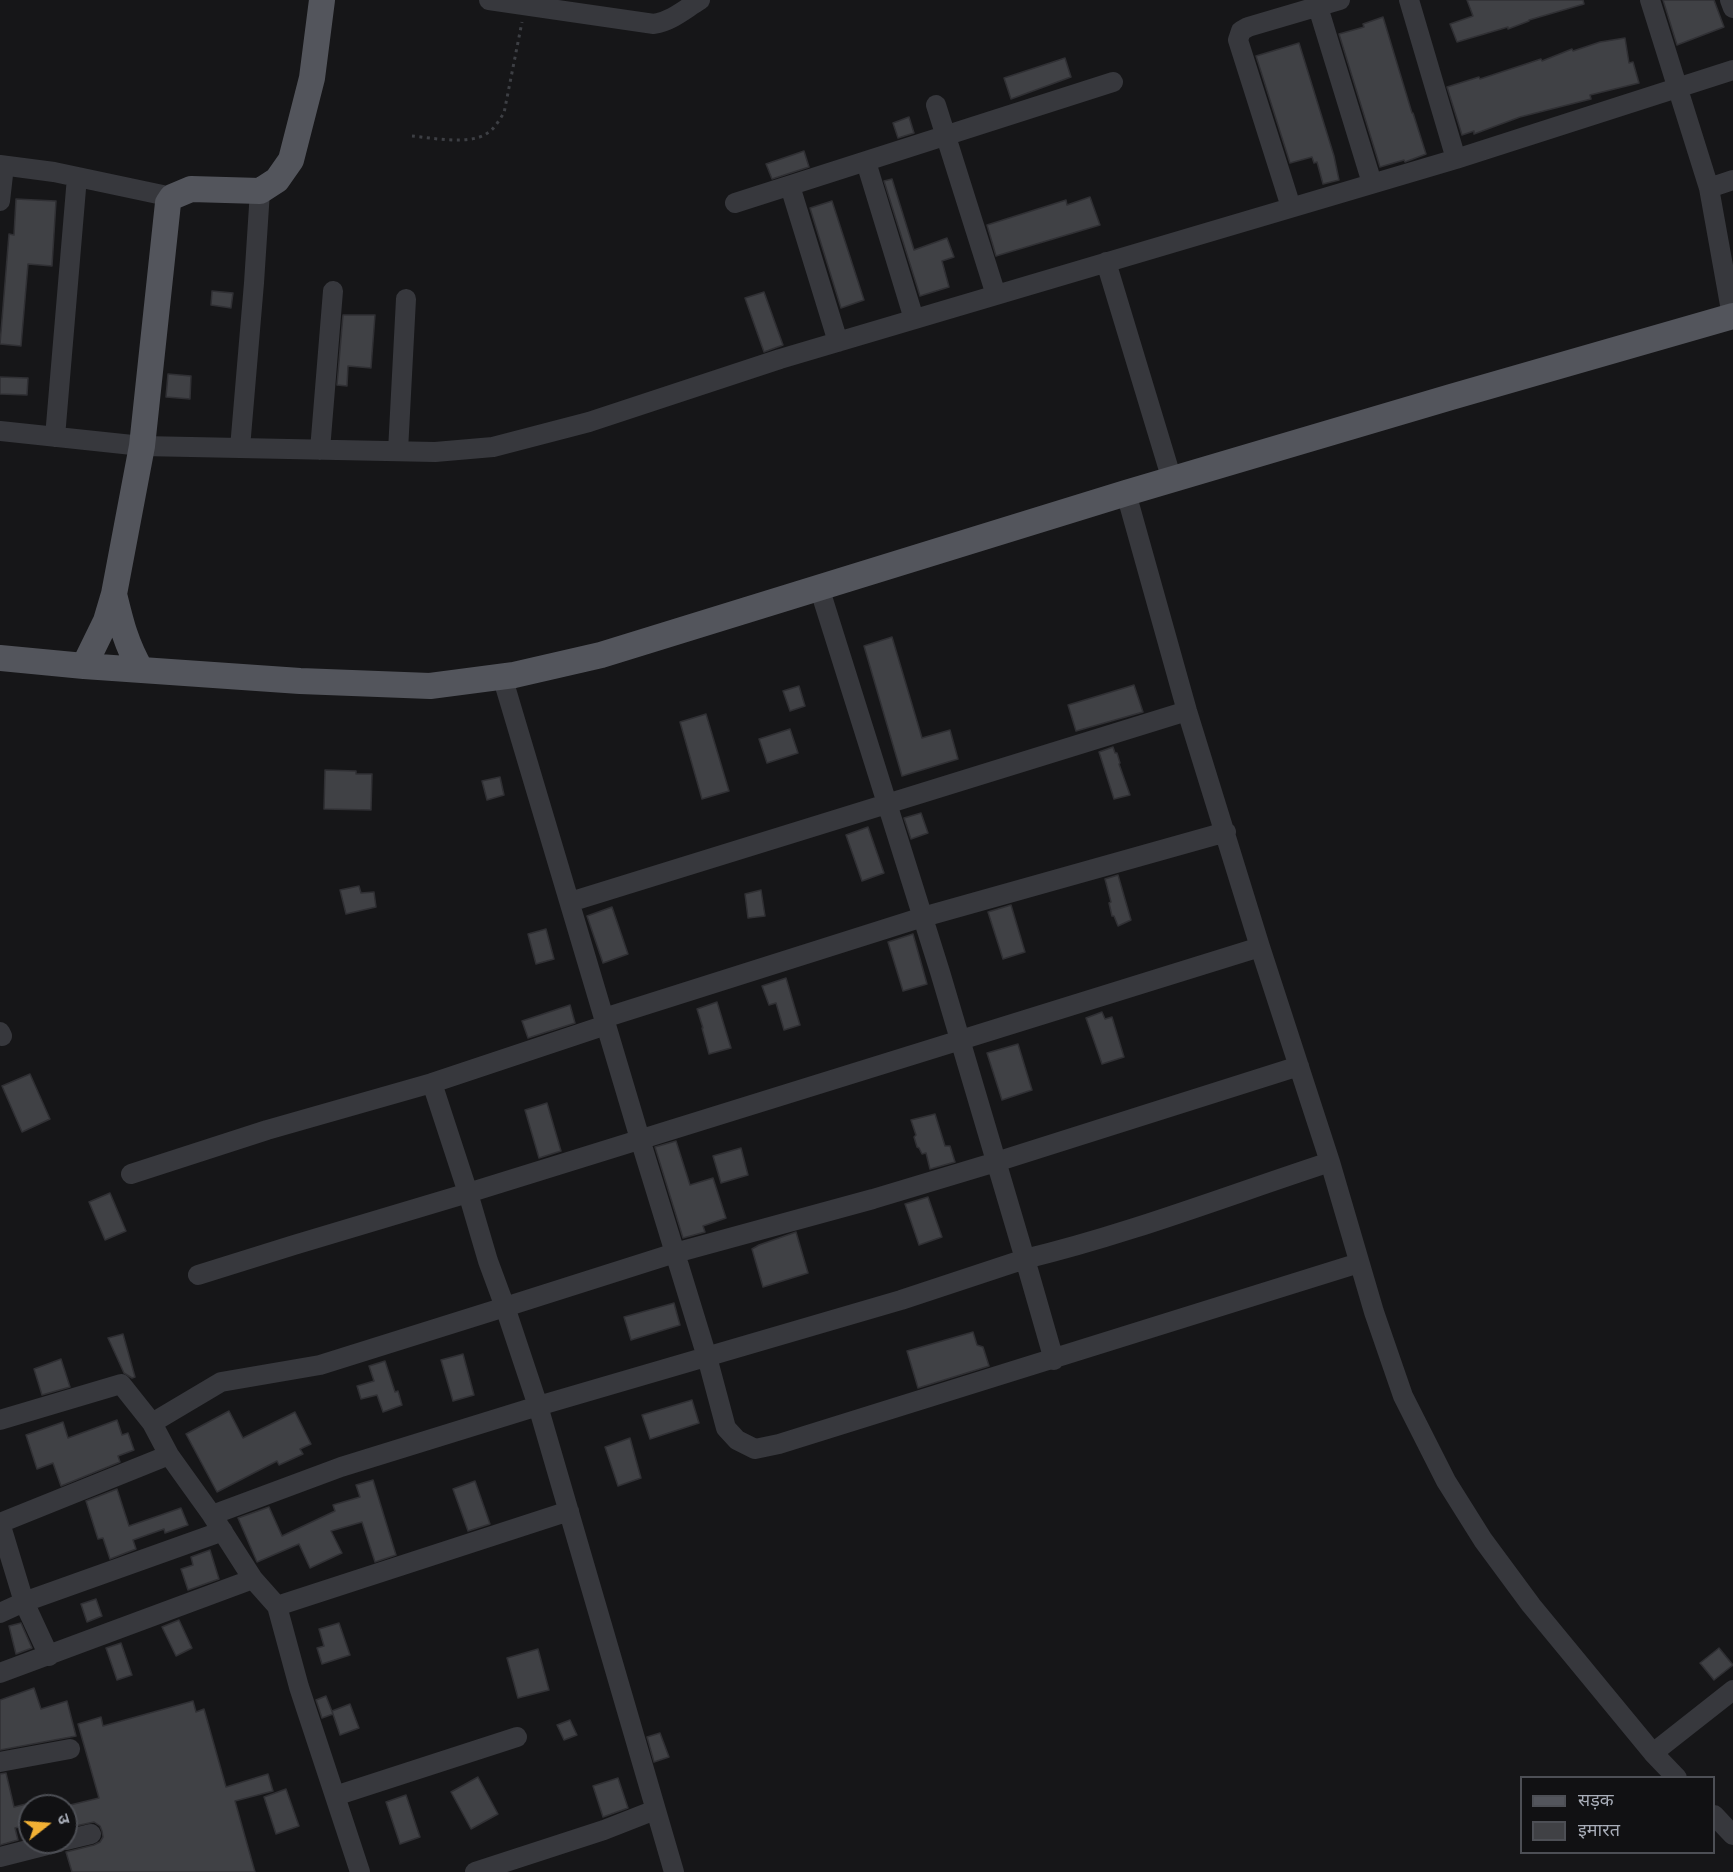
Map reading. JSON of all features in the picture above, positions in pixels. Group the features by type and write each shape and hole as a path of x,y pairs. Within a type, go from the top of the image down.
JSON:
{"main road":[{"path":"84,666 106,621 114,594 142,446 168,203 172,197 191,189 260,191 277,180 291,160 312,78 322,0"},
{"path":"0,658 300,681 430,686 502,676 601,656 1126,493 1732,316"},
{"path":"114,594 124,636 141,670"}],"street":[{"path":"489,0 654,24 667,22 674,5 700,0"},
{"path":"578,0 596,15"},
{"path":"1291,207 1238,40 1241,31 1248,27 1340,0"},
{"path":"1409,0 1456,159"},
{"path":"1650,0 1709,188 1732,316"},
{"path":"1730,0 1733,8"},
{"path":"1318,7 1372,183"},
{"path":"0,431 142,446 435,452 493,447 589,422 780,359 1456,159 1733,70"},
{"path":"735,203 1113,82"},
{"path":"936,105 996,295"},
{"path":"866,162 914,319"},
{"path":"0,201 2,165 54,172 172,197"},
{"path":"55,437 77,177"},
{"path":"1709,188 1733,180"},
{"path":"790,186 838,342"},
{"path":"240,448 260,191"},
{"path":"1106,262 1172,480"},
{"path":"320,450 333,291"},
{"path":"398,451 406,299"},
{"path":"1126,493 1187,711 1330,1162 1374,1312 1403,1396 1446,1481 1483,1540 1531,1605 1653,1753 1675,1776"},
{"path":"819,587 923,917 1054,1360"},
{"path":"502,676 707,1357 726,1428 737,1440 755,1449 779,1444 1359,1263"},
{"path":"570,902 1187,711"},
{"path":"131,1174 267,1130 432,1083 605,1022 923,917 1226,832"},
{"path":"198,1275 1260,947"},
{"path":"152,1423 221,1382 320,1365 675,1253 873,1199 1299,1066"},
{"path":"432,1083 488,1261 538,1406 674,1872"},
{"path":"212,1515 341,1467 538,1406 901,1300 1025,1259 1060,1251 1185,1212 1330,1162"},
{"path":"0,1420 121,1384 152,1423 170,1455 253,1579 277,1606 299,1687 360,1872"},
{"path":"49,1656 24,1602 0,1522 170,1455"},
{"path":"277,1606 569,1511"},
{"path":"0,1613 24,1602 223,1532"},
{"path":"0,1673 253,1579"},
{"path":"1653,1753 1733,1690"},
{"path":"335,1796 517,1737"},
{"path":"0,1762 70,1749"},
{"path":"475,1872 604,1830 655,1810"},
{"path":"78,1837 92,1834"},
{"path":"0,1857 18,1852"}],"path":[{"path":"412,136 471,140 487,134 498,123 504,113 526,5"}],"building":[{"path":"1467,0 1583,0 1584,4 1529,20 1508,29 1508,27 1457,42 1450,24 1473,16"},
{"path":"1663,0 1714,0 1724,27 1677,45"},
{"path":"1383,17 1426,154 1405,162 1404,160 1380,167 1339,34 1364,27 1363,24"},
{"path":"1625,38 1629,63 1633,62 1639,83 1590,95 1591,99 1520,117 1474,134 1474,131 1462,135 1447,87 1541,59 1542,61 1572,49 1573,51 1600,42"},
{"path":"1299,43 1334,156 1339,180 1323,184 1317,162 1314,163 1312,157 1290,163 1256,56"},
{"path":"1065,58 1071,77 1011,99 1004,78"},
{"path":"909,117 914,133 898,138 893,123"},
{"path":"804,151 809,167 772,179 766,164"},
{"path":"892,179 914,250 947,238 954,257 942,261 949,287 920,296 884,181"},
{"path":"1090,197 1100,225 996,256 987,225 1066,200 1067,205"},
{"path":"16,199 56,201 52,266 28,264 21,346 0,344 9,234 14,235"},
{"path":"832,201 864,300 841,308 810,208"},
{"path":"212,291 233,293 231,308 211,305"},
{"path":"764,292 783,345 764,352 745,298"},
{"path":"343,315 375,315 371,368 348,366 347,386 337,385"},
{"path":"168,374 191,376 190,399 166,397"},
{"path":"0,377 28,378 27,395 0,394"},
{"path":"892,637 922,738 950,730 958,759 902,776 864,646"},
{"path":"1134,685 1143,712 1076,731 1068,705"},
{"path":"799,686 805,706 790,711 783,691"},
{"path":"706,714 729,791 702,799 680,722"},
{"path":"790,729 798,753 767,763 759,739"},
{"path":"1113,747 1130,795 1114,799 1099,752"},
{"path":"325,770 372,774 371,810 324,809"},
{"path":"500,777 504,795 487,800 482,781"},
{"path":"921,813 928,833 911,839 904,818"},
{"path":"868,827 884,873 862,881 846,835"},
{"path":"1118,875 1131,920 1118,926 1112,916 1105,879"},
{"path":"359,886 361,893 374,892 376,907 346,914 340,890"},
{"path":"761,890 765,916 748,918 745,894"},
{"path":"1011,905 1025,952 1003,959 988,912"},
{"path":"612,907 628,954 603,963 587,916"},
{"path":"546,929 554,959 536,964 528,934"},
{"path":"913,934 927,984 903,991 888,942"},
{"path":"786,978 800,1025 784,1030 776,1003 769,1005 762,986"},
{"path":"717,1002 731,1048 709,1054 697,1009"},
{"path":"570,1005 575,1023 528,1038 522,1021"},
{"path":"1102,1012 1105,1019 1112,1017 1124,1057 1102,1064 1086,1018"},
{"path":"1018,1044 1032,1090 1002,1100 987,1053"},
{"path":"30,1074 50,1119 22,1132 2,1086"},
{"path":"547,1103 561,1151 539,1158 525,1110"},
{"path":"935,1114 945,1146 950,1146 955,1162 930,1169 926,1153 922,1154 917,1147 911,1120"},
{"path":"676,1141 690,1185 713,1178 726,1218 703,1226 705,1232 683,1238 655,1147"},
{"path":"741,1148 748,1175 721,1183 713,1156"},
{"path":"110,1193 126,1231 105,1240 89,1202"},
{"path":"928,1197 942,1237 919,1245 905,1204"},
{"path":"796,1232 808,1273 763,1287 752,1249"},
{"path":"674,1303 680,1325 631,1340 624,1317"},
{"path":"973,1332 977,1345 983,1347 989,1366 918,1388 907,1351"},
{"path":"123,1334 135,1377 132,1378 124,1373 108,1338"},
{"path":"463,1354 474,1395 453,1401 441,1360"},
{"path":"61,1359 70,1387 42,1395 34,1369"},
{"path":"385,1361 395,1392 398,1391 402,1405 383,1412 377,1395 361,1399 357,1386 374,1381 369,1366"},
{"path":"692,1400 699,1423 650,1439 642,1415"},
{"path":"229,1411 243,1438 295,1412 311,1444 300,1449 303,1454 279,1465 277,1461 217,1492 186,1434"},
{"path":"117,1420 122,1435 128,1433 134,1450 118,1456 120,1462 61,1486 53,1463 37,1469 26,1435 63,1422 68,1438"},
{"path":"630,1438 641,1478 618,1486 605,1447"},
{"path":"373,1480 396,1555 375,1562 362,1522 331,1531 342,1553 310,1568 299,1544 257,1562 238,1518 269,1507 282,1536 335,1511 333,1505 360,1497 356,1485"},
{"path":"475,1481 490,1524 468,1531 453,1489"},
{"path":"117,1489 129,1526 181,1508 188,1525 165,1533 164,1529 133,1540 136,1549 110,1559 103,1538 98,1539 86,1501"},
{"path":"210,1550 219,1579 188,1590 181,1569 193,1565 191,1557"},
{"path":"96,1599 102,1616 87,1622 81,1604"},
{"path":"179,1620 192,1648 176,1656 162,1627"},
{"path":"21,1623 32,1648 16,1654 9,1626"},
{"path":"339,1623 350,1655 322,1664 317,1648 324,1646 319,1629"},
{"path":"121,1643 132,1675 117,1680 106,1648"},
{"path":"1719,1648 1733,1665 1714,1680 1700,1663"},
{"path":"538,1649 549,1690 518,1698 507,1658"},
{"path":"34,1688 41,1709 67,1701 76,1736 0,1750 0,1700"},
{"path":"326,1696 333,1714 322,1718 316,1700"},
{"path":"193,1701 196,1712 204,1709 226,1787 268,1774 273,1791 235,1801 255,1872 72,1872 67,1854 78,1854 78,1849 94,1845 103,1837 100,1826 94,1822 78,1825 78,1803 99,1798 78,1724 101,1717 103,1726"},
{"path":"350,1704 359,1728 340,1735 332,1711"},
{"path":"570,1720 577,1735 564,1740 557,1725"},
{"path":"660,1733 669,1757 654,1762 647,1737"},
{"path":"6,1773 14,1807 18,1806 18,1827 15,1828 18,1840 0,1845 0,1774"},
{"path":"478,1777 498,1814 471,1829 451,1792"},
{"path":"618,1778 628,1808 603,1817 593,1786"},
{"path":"286,1789 299,1826 276,1834 264,1797"},
{"path":"406,1795 420,1837 400,1844 386,1802"}]}
